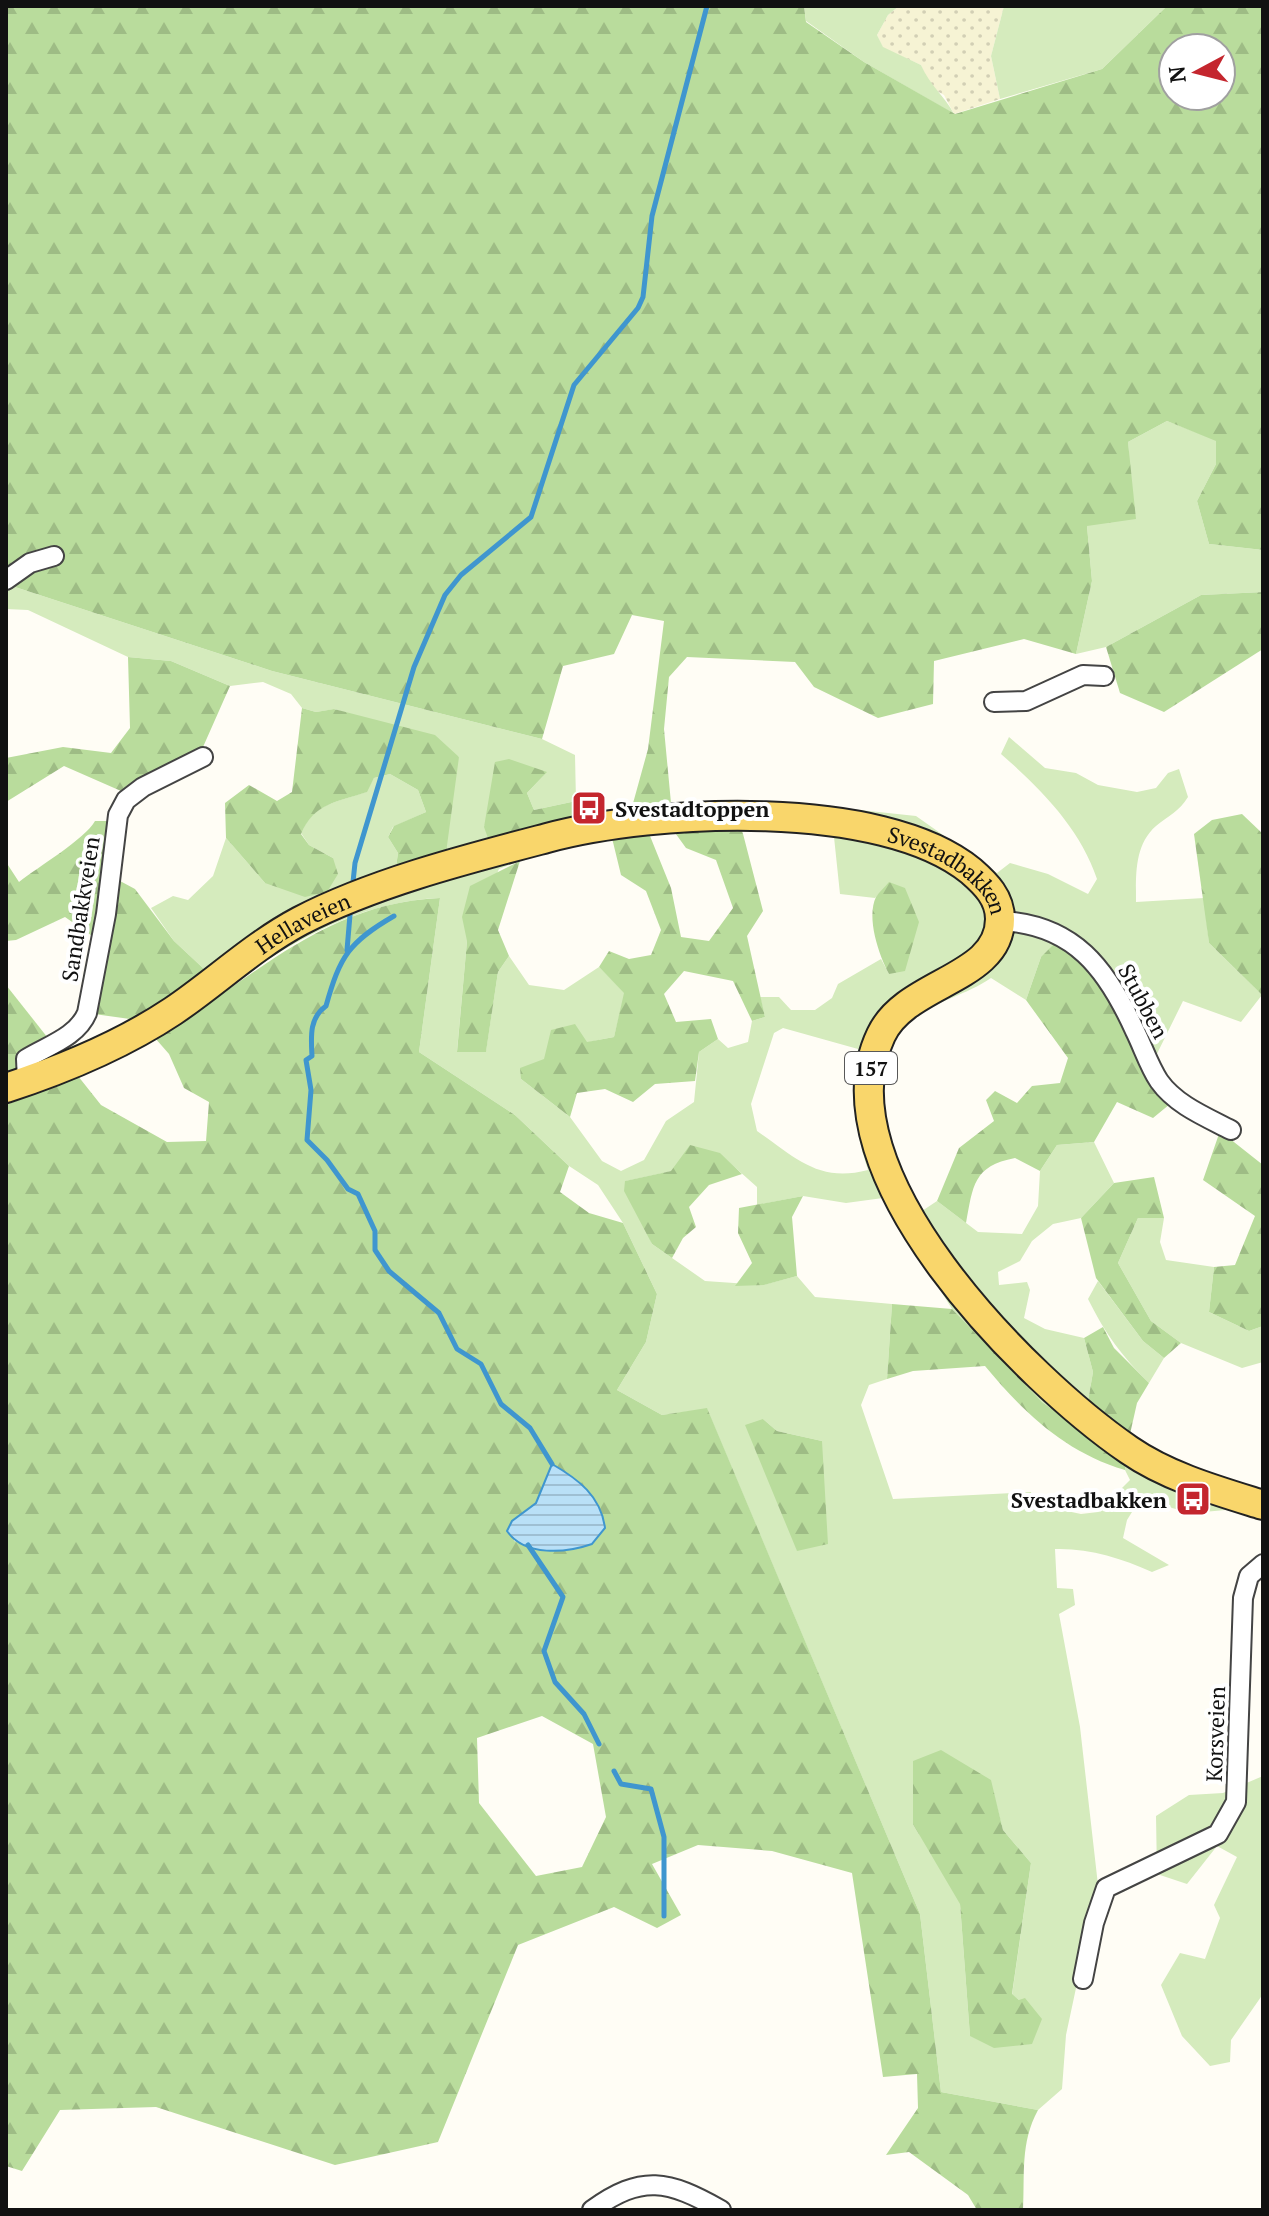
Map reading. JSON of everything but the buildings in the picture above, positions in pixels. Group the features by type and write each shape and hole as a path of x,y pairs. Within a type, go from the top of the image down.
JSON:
{"main road":[{"name":"Svestadbakken","path":"626,821 713,815 890,832 934,847 970,871 994,895 1000,921 998,935 986,956 902,1006 880,1035 872,1062 868,1103 879,1152 891,1182 969,1303 1014,1354 1060,1394 1147,1461 1263,1505"},
{"name":"Hellaveien","path":"17,1084 150,1025 276,935 334,905 499,851 626,821"}],"street":[{"path":"6,580 30,563 54,556"},
{"path":"994,702 1026,701 1083,675 1104,676"},
{"name":"Sandbakkveien","path":"17,1084 26,1059 83,1024 122,808 143,787 203,757"},
{"name":"Stubben","path":"1000,921 1025,922 1082,948 1106,977 1160,1083 1191,1110 1231,1130"},
{"name":"Korsveien","path":"1083,1979 1094,1923 1106,1888 1218,1834 1236,1802 1243,1598 1249,1576 1263,1564"},
{"path":"592,2210 624,2189 646,2182 721,2210"}],"shaded area":[{"path":"899,6 1004,6 991,56 1000,99 954,114 944,95 930,87 921,65 883,48 877,35 888,15"}],"green space":[{"path":"6,6 804,6 806,22 864,62 955,114 1102,69 1167,6 1263,6 1263,550 1209,544 1197,501 1216,464 1216,441 1167,421 1128,442 1136,519 1087,526 1092,581 1076,654 1024,639 934,661 933,704 878,718 814,687 795,662 687,657 669,677 664,729 671,803 632,807 648,749 664,621 632,615 614,654 563,666 542,739 272,671 15,587 6,587"},
{"path":"804,6 899,6 888,15 877,35 883,47 921,65 954,114 864,62 806,21"},
{"path":"1004,6 1167,6 1102,69 1000,99 991,56"},
{"path":"1167,421 1216,440 1216,464 1197,501 1209,544 1263,550 1263,592 1201,595 1106,647 1076,654 1092,581 1087,526 1129,456 1128,442"},
{"path":"6,587 15,587 272,671 542,739 575,755 576,801 534,810 527,793 546,773 484,826 671,803 712,801 916,816 997,873 1010,863 1048,874 1088,894 1097,879 1090,860 1058,810 1001,754 1009,737 1045,768 1076,773 1098,785 1137,792 1156,788 1168,773 1179,769 1188,797 1156,826 1144,842 1138,861 1136,902 1204,898 1209,943 1262,995 1241,1022 1183,1001 1148,1072 1041,957 1026,1000 991,978 928,1009 909,1022 894,1041 885,1063 883,1089 891,1142 900,1168 922,1211 937,1201 978,1232 1022,1234 1038,1206 1040,1171 1057,1145 1094,1142 1114,1183 1081,1218 1053,1224 1032,1241 1020,1261 998,1272 999,1285 1027,1282 1030,1290 1024,1318 1045,1329 1084,1338 1093,1372 1088,1401 1112,1420 1177,1462 1263,1491 1263,1519 1237,1509 1192,1513 1172,1508 1149,1494 1142,1496 1127,1520 1123,1538 1169,1565 1152,1572 1105,1555 1055,1549 1057,1588 1073,1589 1075,1605 1059,1614 1080,1727 1098,1885 1066,2035 1062,2089 1038,2110 941,2092 920,1914 707,1409 662,1415 617,1390 646,1342 657,1294 623,1223 598,1185 569,1166 515,1115 419,1052 440,898 386,906 310,935 262,963 176,1028 105,1065 6,1105 6,1074 106,1032 151,1008 204,969 174,941 151,908 173,896 188,900 213,876 226,838 265,883 333,858 309,845 301,833 306,823 320,809 366,792 374,778 390,774 418,790 426,812 393,827 388,837 398,853 396,867 459,757 335,709 316,712 302,708 291,694 263,682 230,686 171,661 128,657 28,610 6,609","holes":["676,830 795,831 834,837 840,894 875,898 890,882 889,974 881,959 838,984 832,998 815,1010 791,1010 779,997 760,997 765,1017 752,1021 748,1042 728,1048 718,1039 699,1052 694,1102 666,1121 644,1160 621,1171 602,1161 570,1117 521,1079 564,1051 614,1037 625,993 599,967 564,990 529,985 509,956 498,972 486,1051 457,1051 467,941 499,869 574,846","783,1028 858,1049 855,1110 868,1170 835,1173 809,1166 757,1131 751,1104 774,1033","720,1154 757,1187 757,1205 803,1196 846,1203 883,1198 952,1309 1002,1365 1042,1402 1126,1462 1125,1470 1130,1480 1098,1512 1081,1514 1034,1504 1031,1492 893,1499 861,1405 869,1385 887,1379 892,1304 815,1297 797,1276 763,1285 705,1281 652,1244 626,1181 672,1171","763,1419 777,1431 822,1441 797,1550","990,1780 1003,1830 1031,1863 1012,1995 1019,2000 970,2036 960,1904"]},
{"path":"1263,592 1263,649 1164,712 1120,693 1106,647 1201,595"},
{"path":"128,657 171,661 230,686 203,747 121,791 64,766 6,802 6,758 63,747 111,753 130,728"},
{"path":"302,708 316,712 334,709 435,735 459,757 446,853 396,867 398,853 388,837 394,826 426,812 418,790 390,774 374,778 367,792 328,805 306,824 301,834 309,845 333,858 338,874 327,892 305,897 265,883 226,838 225,803 249,785 277,801 292,792"},
{"path":"509,759 547,772 527,793 534,810 576,801 581,817 489,841 484,827 495,762"},
{"path":"1242,814 1263,834 1263,996 1209,943 1194,834 1212,820"},
{"path":"95,821 114,821 107,874 135,889 174,941 204,969 181,990 130,1019 94,1014 95,938 65,917 16,940 6,941 6,862 19,882 72,844"},
{"path":"673,830 742,830 763,911 747,936 765,1017 752,1021 733,981 684,971 664,994 676,1022 711,1019 718,1039 699,1052 695,1081 655,1084 633,1102 605,1089 577,1093 570,1117 521,1079 520,1068 544,1059 551,1030 575,1024 587,1042 614,1037 624,993 599,967 609,951 629,959 651,955 661,930 646,891 621,875 612,838 648,831 671,888 681,937 709,941 733,908 716,860 686,848"},
{"path":"520,861 498,930 509,956 498,972 486,1052 457,1052 467,941 462,917 470,886"},
{"path":"889,882 905,888 919,922 905,971 889,974 878,947 872,915 876,897"},
{"path":"440,898 419,1052 515,1115 569,1166 560,1192 589,1213 623,1223 657,1294 646,1342 617,1390 662,1415 707,1408 920,1914 941,2092 1038,2110 1026,2147 1023,2210 977,2210 968,2195 909,2152 886,2155 918,2108 917,2074 883,2077 852,1873 772,1851 698,1845 652,1864 681,1915 657,1928 614,1907 518,1945 438,2142 335,2165 156,2107 60,2110 22,2171 6,2166 6,1105 78,1076 101,1105 167,1142 206,1141 209,1102 184,1088 169,1054 155,1038 256,970 323,930 359,914 398,903","holes":["536,1503 546,1551 514,1541 512,1521","542,1716 593,1744 606,1817 582,1867 536,1876 479,1803 477,1738"]},
{"path":"1054,944 1074,958 1108,994 1135,1037 1170,1104 1153,1118 1117,1102 1094,1142 1057,1145 1040,1171 1015,1158 991,1166 977,1180 966,1223 937,1201 959,1148 994,1121 986,1100 995,1091 1017,1103 1032,1086 1060,1083 1068,1058 1026,1000 1041,957"},
{"path":"6,985 59,1052 6,1074"},
{"path":"1220,1131 1263,1165 1263,1326 1249,1331 1209,1312 1214,1267 1235,1265 1255,1216 1203,1180"},
{"path":"690,1145 720,1153 742,1174 709,1185 689,1207 696,1227 683,1238 672,1258 652,1244 624,1191 625,1181 671,1171"},
{"path":"1154,1177 1164,1218 1138,1218 1118,1263 1151,1321 1181,1343 1164,1358 1143,1341 1096,1278 1081,1218 1114,1183"},
{"path":"803,1196 792,1217 797,1276 764,1285 735,1286 752,1263 738,1233 739,1208"},
{"path":"1138,1218 1164,1218 1160,1242 1166,1260 1214,1267 1209,1312 1249,1331 1263,1326 1263,1362 1242,1368 1181,1343 1151,1321 1118,1263"},
{"path":"1098,1281 1143,1341 1164,1358 1149,1383 1115,1344 1088,1299"},
{"path":"892,1304 952,1309 1042,1402 1126,1462 1125,1470 1083,1453 1047,1429 1015,1400 985,1366 913,1371 887,1379"},
{"path":"1103,1327 1114,1348 1149,1383 1137,1403 1130,1434 1088,1401 1093,1372 1084,1338"},
{"path":"763,1419 777,1431 822,1441 828,1544 797,1551 745,1425"},
{"path":"941,1750 991,1780 1003,1830 1031,1863 1012,1994 1019,2000 1025,1998 1042,2019 1032,2044 994,2048 970,2036 960,1904 913,1824 913,1761"},
{"path":"1263,1776 1263,1994 1231,2040 1230,2062 1210,2066 1182,2036 1161,1985 1180,1953 1205,1959 1220,1918 1214,1905 1237,1857 1217,1846 1187,1884 1157,1874 1156,1816 1189,1795 1223,1793"}],"water":[{"path":"552,1464 579,1482 599,1507 605,1528 592,1544 546,1551 524,1545 507,1531 512,1521 536,1503"}],"waterway":[{"path":"353,882 355,863 414,667 445,595 461,575 531,517 574,385 638,308 643,297 652,216 707,6"},
{"path":"347,950 350,915"},
{"path":"394,916 366,934 348,952 336,974 326,1006 316,1016 312,1056 306,1060 311,1090 307,1140 327,1160 348,1189 358,1194 375,1231 375,1250 389,1271 439,1313 457,1349 481,1364 501,1404 530,1428 552,1464"},
{"path":"528,1545 563,1597 544,1651 555,1682 584,1714 599,1744"},
{"path":"614,1771 621,1784 651,1789 664,1837 664,1916"}],"place":[{"name":"Svestadtoppen","path":"589,808"},
{"name":"Svestadbakken","path":"1193,1499"}]}
